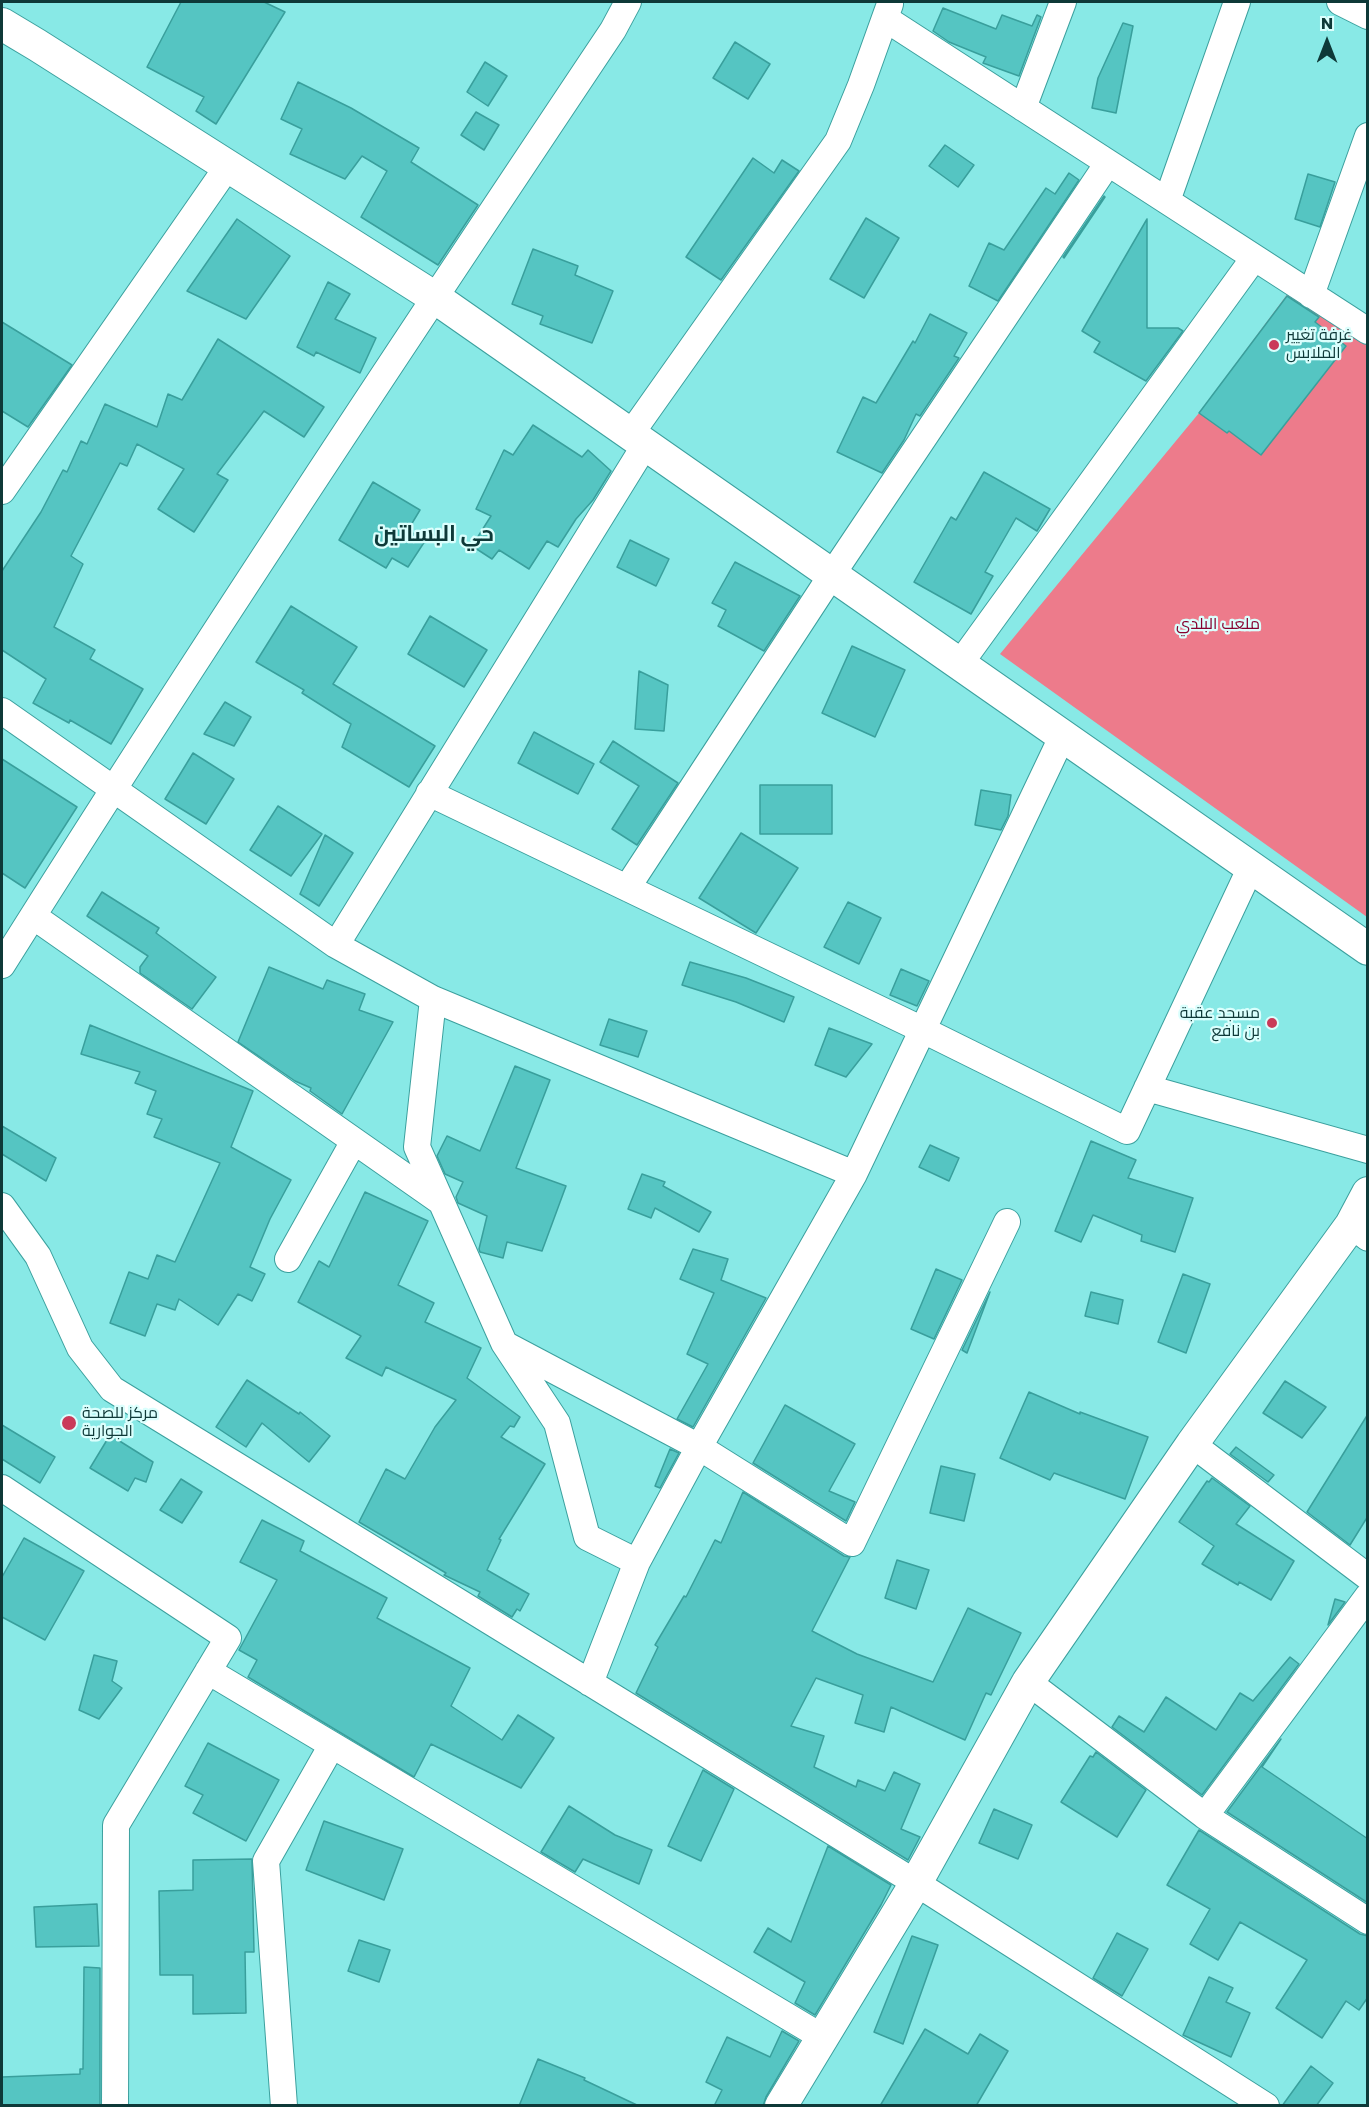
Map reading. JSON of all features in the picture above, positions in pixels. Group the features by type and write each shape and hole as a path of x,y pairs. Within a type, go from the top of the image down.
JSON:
{"street":[{"path":"2,965 112,789 434,297 613,30 628,2"},
{"path":"1023,108 1063,2"},
{"path":"1167,201 1237,2"},
{"path":"1340,2 1368,16"},
{"path":"336,945 429,793 637,440 838,141 888,10 1023,108 1368,331"},
{"path":"2,24 434,297 1250,869 1368,949"},
{"path":"1311,295 1368,136"},
{"path":"627,888 831,576 1108,163"},
{"path":"2,491 228,166"},
{"path":"959,665 1254,258"},
{"path":"2,711 336,945 433,999 854,1174"},
{"path":"590,1683 637,1562 699,1447 854,1174 1062,737"},
{"path":"429,793 923,1030 1127,1131 1250,869"},
{"path":"33,916 441,1202"},
{"path":"433,999 417,1147 504,1343 557,1423 587,1537 637,1562"},
{"path":"1147,1088 1368,1150"},
{"path":"288,1259 354,1141"},
{"path":"780,2106 916,1883 1028,1682 1192,1444 1359,1231 1368,1193"},
{"path":"2,1206 38,1256 80,1348 112,1389 916,1883 1266,2106"},
{"path":"504,1343 699,1447 852,1543 1007,1222"},
{"path":"1192,1444 1368,1577"},
{"path":"2,1488 228,1638 116,1825 115,2106"},
{"path":"1205,1816 1368,1596"},
{"path":"208,1671 822,2037"},
{"path":"1028,1682 1205,1816 1368,1921"},
{"path":"284,2106 266,1861 332,1745"}],"green space":[{"name":"ملعب البلدي","path":"1292,288 1367,342 1367,917 1000,654 1199,413"}],"building":[{"path":"181,2 264,2 285,12 216,124 196,111 204,97 147,67"},
{"path":"943,8 996,29 1002,15 1032,26 1037,15 1041,17 1019,76 983,63 986,57 949,42 933,31"},
{"path":"1123,23 1133,26 1116,113 1092,108 1098,78"},
{"path":"735,42 770,64 748,99 713,78"},
{"path":"485,62 507,76 488,106 467,92"},
{"path":"298,82 351,108 419,148 411,162 478,205 438,265 361,217 387,171 362,156 345,179 290,154 302,129 281,119"},
{"path":"476,112 499,125 484,150 461,135"},
{"path":"945,145 974,165 958,187 929,166"},
{"path":"753,158 774,173 782,160 799,171 721,280 686,257"},
{"path":"1069,173 1079,180 998,301 969,286 989,243 1004,250 1046,188 1055,194"},
{"path":"1308,174 1335,182 1320,227 1295,219"},
{"path":"1105,197 1064,258 1063,257"},
{"path":"866,218 899,238 864,298 830,279"},
{"path":"237,219 290,256 246,319 187,291"},
{"path":"1147,219 1147,328 1178,328 1183,331 1146,381 1094,352 1100,342 1082,331"},
{"path":"533,249 578,266 575,275 613,291 592,343 540,324 543,316 512,304"},
{"path":"328,282 350,294 335,319 376,338 360,373 316,352 314,356 297,347"},
{"path":"1287,296 1319,317 1315,322 1346,346 1261,455 1229,431 1227,433 1199,413"},
{"path":"930,314 967,333 954,356 959,358 920,416 916,414 904,440 882,473 837,452 863,397 876,403 913,341 915,343"},
{"path":"2,322 72,365 28,427 2,411"},
{"path":"218,339 324,407 304,437 264,411 217,474 228,480 194,532 158,509 184,469 137,444 127,466 120,463 71,556 83,564 54,627 95,650 90,659 143,689 111,744 70,720 69,723 33,703 46,679 2,650 2,571 41,512 63,470 67,472 81,441 87,444 105,404 157,427 168,394 182,400"},
{"path":"533,425 582,457 588,450 611,471 593,500 576,519 558,547 547,541 529,569 499,550 492,559 472,546 491,516 476,509 504,450 513,455"},
{"path":"984,472 1050,509 1037,531 1016,518 985,572 993,576 971,614 914,582 951,517 956,520"},
{"path":"373,482 420,510 408,530 425,541 408,567 392,558 386,568 339,540"},
{"path":"630,540 669,559 656,586 617,567"},
{"path":"735,562 800,596 764,651 718,626 726,610 712,603"},
{"path":"291,606 357,647 333,684 435,746 409,787 342,747 351,724 302,693 304,690 256,662"},
{"path":"430,616 487,650 464,687 408,654"},
{"path":"852,646 905,670 875,737 822,713"},
{"path":"639,671 668,685 664,731 635,729"},
{"path":"225,702 251,717 234,746 204,734"},
{"path":"534,732 594,764 578,794 518,763"},
{"path":"613,741 678,783 637,845 612,829 639,786 600,762"},
{"path":"193,753 234,779 206,824 165,799"},
{"path":"2,759 77,807 25,888 2,873"},
{"path":"760,785 832,785 832,834 760,834"},
{"path":"981,790 1011,795 1008,816 1001,830 975,825"},
{"path":"278,806 322,834 291,876 250,850"},
{"path":"741,833 798,868 756,933 699,898"},
{"path":"325,835 353,853 319,906 300,894"},
{"path":"102,892 159,928 156,933 216,977 192,1009 140,973 140,967 148,956 87,916"},
{"path":"848,902 881,918 859,964 824,947"},
{"path":"690,962 746,978 794,997 784,1022 736,1002 682,985"},
{"path":"269,967 323,989 327,980 365,994 359,1010 393,1022 342,1114 310,1091 311,1088 295,1081 238,1042"},
{"path":"901,969 929,981 917,1006 890,995"},
{"path":"609,1019 647,1031 638,1057 600,1045"},
{"path":"90,1025 253,1091 231,1147 291,1180 270,1219 250,1267 265,1274 252,1301 238,1294 218,1325 179,1299 175,1310 157,1304 145,1336 110,1323 129,1272 148,1279 157,1255 175,1262 220,1163 154,1137 162,1119 147,1114 156,1091 135,1083 140,1072 81,1054"},
{"path":"829,1028 872,1044 846,1077 815,1065"},
{"path":"515,1066 550,1080 516,1168 566,1186 542,1251 507,1242 503,1258 480,1252 487,1216 458,1203 456,1197 463,1182 445,1174 437,1156 447,1136 480,1151"},
{"path":"2,1126 56,1158 46,1181 2,1154"},
{"path":"1091,1141 1136,1160 1128,1178 1193,1198 1175,1252 1141,1241 1142,1235 1093,1215 1081,1242 1055,1231"},
{"path":"930,1145 959,1158 949,1181 919,1167"},
{"path":"642,1174 665,1182 663,1186 711,1212 699,1232 655,1208 651,1218 628,1209"},
{"path":"365,1192 428,1221 398,1285 434,1303 425,1322 481,1348 467,1378 520,1417 514,1427 510,1426 501,1437 545,1464 499,1539 501,1540 487,1570 529,1594 520,1611 517,1609 512,1617 478,1596 480,1592 444,1575 446,1573 359,1522 386,1469 405,1479 435,1427 456,1400 386,1367 382,1376 346,1358 361,1336 298,1302 319,1261 329,1267"},
{"path":"693,1249 728,1259 721,1280 766,1298 693,1427 677,1419 708,1364 687,1354 714,1293 680,1279"},
{"path":"936,1269 962,1280 934,1339 911,1329"},
{"path":"1183,1274 1210,1284 1186,1353 1158,1342"},
{"path":"990,1292 967,1353 962,1350"},
{"path":"1091,1292 1123,1300 1118,1324 1085,1316"},
{"path":"247,1380 299,1414 300,1412 330,1436 309,1462 262,1423 246,1447 216,1427"},
{"path":"1285,1381 1326,1407 1302,1438 1263,1413"},
{"path":"1029,1392 1080,1414 1080,1412 1148,1437 1125,1499 1054,1473 1050,1480 1000,1458"},
{"path":"785,1405 855,1444 829,1491 855,1502 846,1521 753,1463"},
{"path":"1368,1414 1368,1516 1350,1545 1307,1512"},
{"path":"2,1425 55,1457 40,1483 2,1459"},
{"path":"110,1435 153,1462 146,1482 135,1478 128,1491 90,1468"},
{"path":"1236,1447 1274,1475 1268,1482 1230,1454"},
{"path":"670,1449 679,1453 660,1488 655,1486"},
{"path":"941,1466 975,1474 964,1521 930,1513"},
{"path":"1212,1478 1250,1506 1236,1524 1294,1561 1271,1600 1239,1582 1238,1585 1202,1564 1214,1546 1179,1522 1207,1481 1209,1482"},
{"path":"181,1479 202,1492 182,1523 160,1510"},
{"path":"743,1492 844,1556 850,1557 812,1631 857,1654 933,1682 968,1608 1021,1633 991,1695 986,1693 965,1740 891,1707 884,1732 855,1723 863,1695 816,1678 791,1726 824,1736 814,1767 856,1787 858,1780 885,1791 894,1772 920,1784 901,1829 920,1837 908,1860 636,1693 658,1647 655,1645 684,1596 686,1597 715,1540 721,1543"},
{"path":"262,1520 304,1541 300,1551 387,1598 377,1618 470,1668 451,1706 502,1740 518,1715 554,1738 521,1788 431,1744 414,1777 248,1677 257,1660 239,1650 277,1580 240,1562"},
{"path":"24,1538 84,1571 45,1640 2,1617 2,1577"},
{"path":"897,1560 929,1570 916,1609 885,1598"},
{"path":"1335,1599 1345,1602 1328,1625"},
{"path":"94,1655 117,1661 112,1681 122,1688 99,1719 79,1710"},
{"path":"1290,1657 1299,1664 1202,1795 1112,1727 1119,1716 1144,1732 1166,1697 1216,1730 1240,1693 1253,1701"},
{"path":"1281,1739 1262,1767 1368,1839 1368,1903 1227,1812"},
{"path":"208,1743 279,1780 246,1841 193,1813 203,1795 185,1786"},
{"path":"1096,1752 1146,1790 1117,1837 1061,1802 1090,1756 1093,1757"},
{"path":"703,1770 734,1789 701,1861 668,1846"},
{"path":"569,1806 615,1835 652,1850 639,1884 583,1859 575,1872 541,1852"},
{"path":"994,1809 1032,1825 1018,1859 979,1843"},
{"path":"324,1821 403,1849 384,1900 306,1870"},
{"path":"1199,1830 1360,1934 1368,1936 1368,1997 1359,2010 1346,2001 1322,2038 1276,2008 1307,1960 1240,1922 1218,1960 1190,1944 1210,1909 1167,1885"},
{"path":"828,1846 891,1885 815,2015 795,2003 805,1982 754,1952 768,1928 791,1942"},
{"path":"252,1859 254,1952 245,1952 246,2013 193,2014 193,1975 160,1975 159,1891 193,1890 193,1860"},
{"path":"97,1904 99,1946 36,1947 34,1907"},
{"path":"1117,1933 1148,1949 1122,1996 1093,1978"},
{"path":"912,1936 938,1945 903,2044 874,2032"},
{"path":"359,1940 390,1950 379,1982 348,1971"},
{"path":"84,1967 100,1968 100,2106 2,2106 2,2077 80,2074 80,2069 83,2069"},
{"path":"1209,1977 1233,1988 1226,2002 1250,2013 1231,2057 1183,2035"},
{"path":"925,2029 968,2054 980,2034 1008,2051 976,2106 880,2106"},
{"path":"782,2031 799,2041 763,2106 714,2106 722,2090 706,2082 727,2037 770,2057"},
{"path":"538,2059 585,2078 584,2080 639,2106 519,2106"},
{"path":"1311,2066 1333,2083 1316,2106 1282,2106"}],"place":[{"name":"غرفة تغيير الملابس","path":"1274,345"},
{"name":"مسجد عقبة بن نافع","path":"1272,1023"},
{"name":"مركز للصحة الجوارية","path":"69,1423"}],"district":[{"name":"حي البساتين","path":"434,535"}]}
